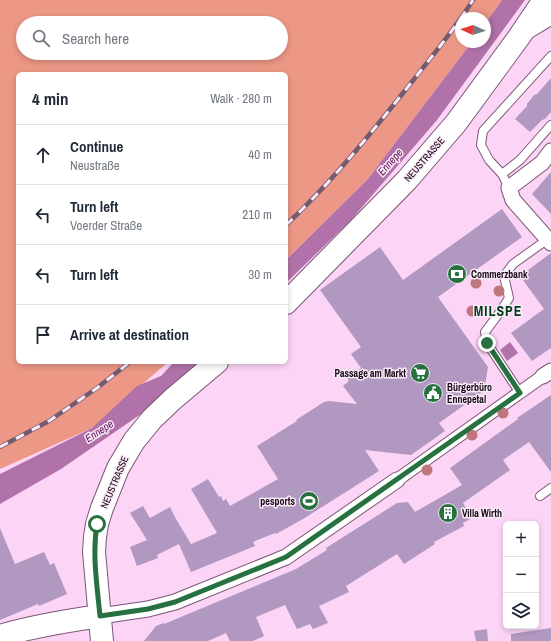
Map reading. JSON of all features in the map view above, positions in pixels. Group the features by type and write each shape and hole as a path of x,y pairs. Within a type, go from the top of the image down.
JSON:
{"main road":[{"name":"NEUSTRASSE","path":"288,301 411,175 456,123 544,0"},
{"name":"NEUSTRASSE","path":"102,641 94,552 95,537 102,508 118,468 134,441 152,419 215,364"},
{"path":"0,636 54,623 100,616"}],"street":[{"path":"519,37 551,17"},
{"path":"549,241 513,200 509,188 542,163 551,151"},
{"path":"100,616 148,609 175,602 286,557 548,374"}],"lane":[{"path":"509,188 502,174 489,160 481,146 483,131 551,56"},
{"path":"502,174 520,160 551,125"},
{"path":"520,393 487,343 484,332 509,298 504,276 513,264 549,241"},
{"path":"540,496 551,488"}],"shaded area":[{"path":"0,0 502,0 491,16 491,12 455,12 455,48 467,48 367,180 288,258 288,72 16,72 16,364 166,364 92,428 0,469"}],"water":[{"path":"502,0 525,0 491,46 491,16"},
{"name":"Ennepe","path":"467,48 490,48 437,120 351,220 288,281 288,258 367,180"},
{"path":"510,342 518,353 507,361 500,350"},
{"name":"Ennepe","path":"172,364 198,364 141,414 61,469 0,504 0,474 92,428 137,386 161,376"}],"building":[{"path":"551,78 551,112 530,132 515,119 527,106 534,95 537,94"},
{"path":"551,172 551,214 532,194"},
{"path":"502,209 522,237 438,297 488,367 484,391 439,423 445,431 411,455 365,450 379,471 303,519 276,534 275,533 253,542 255,546 191,572 179,544 157,555 158,558 137,566 130,547 147,540 130,513 143,506 150,518 170,507 191,544 217,533 191,489 208,479 219,497 221,496 223,501 226,499 230,506 278,479 257,446 324,402 329,401 357,404 343,386 349,381 347,378 361,368 351,354 361,347 320,290 380,247 403,280"},
{"path":"551,253 551,348 532,361 511,333 544,309 520,276"},
{"path":"551,395 551,472 529,442 503,460 510,470 463,503 472,518 463,523 464,526 434,542 435,544 404,564 397,554 346,586 349,592 319,606 328,623 313,629 310,624 297,629 285,605 256,617 264,636 253,641 230,641 226,633 208,641 144,641 156,626 296,569 397,503 408,502 415,512 462,485 450,468 518,419 517,418"},
{"path":"0,528 15,564 44,552 50,565 54,563 67,594 0,620"},
{"path":"551,628 551,641 511,641 511,634"},
{"path":"487,629 488,641 476,641 474,631"}],"railway":[{"path":"288,223 319,192 366,138 443,42 473,0"},
{"path":"0,447 49,421 97,388 127,364"}],"place":[{"name":"Commerzbank","path":"457,274"},
{"name":"Passage am Markt","path":"420,373"},
{"name":"Bürgerbüro Ennepetal","path":"433,393"},
{"name":"pesports","path":"309,501"},
{"name":"Villa Wirth","path":"448,513"}],"district":[{"name":"MILSPE","path":"498,311"}],"route":[{"path":"97,524 94,552 100,616 148,609 175,602 286,557 520,393 487,343"}]}
